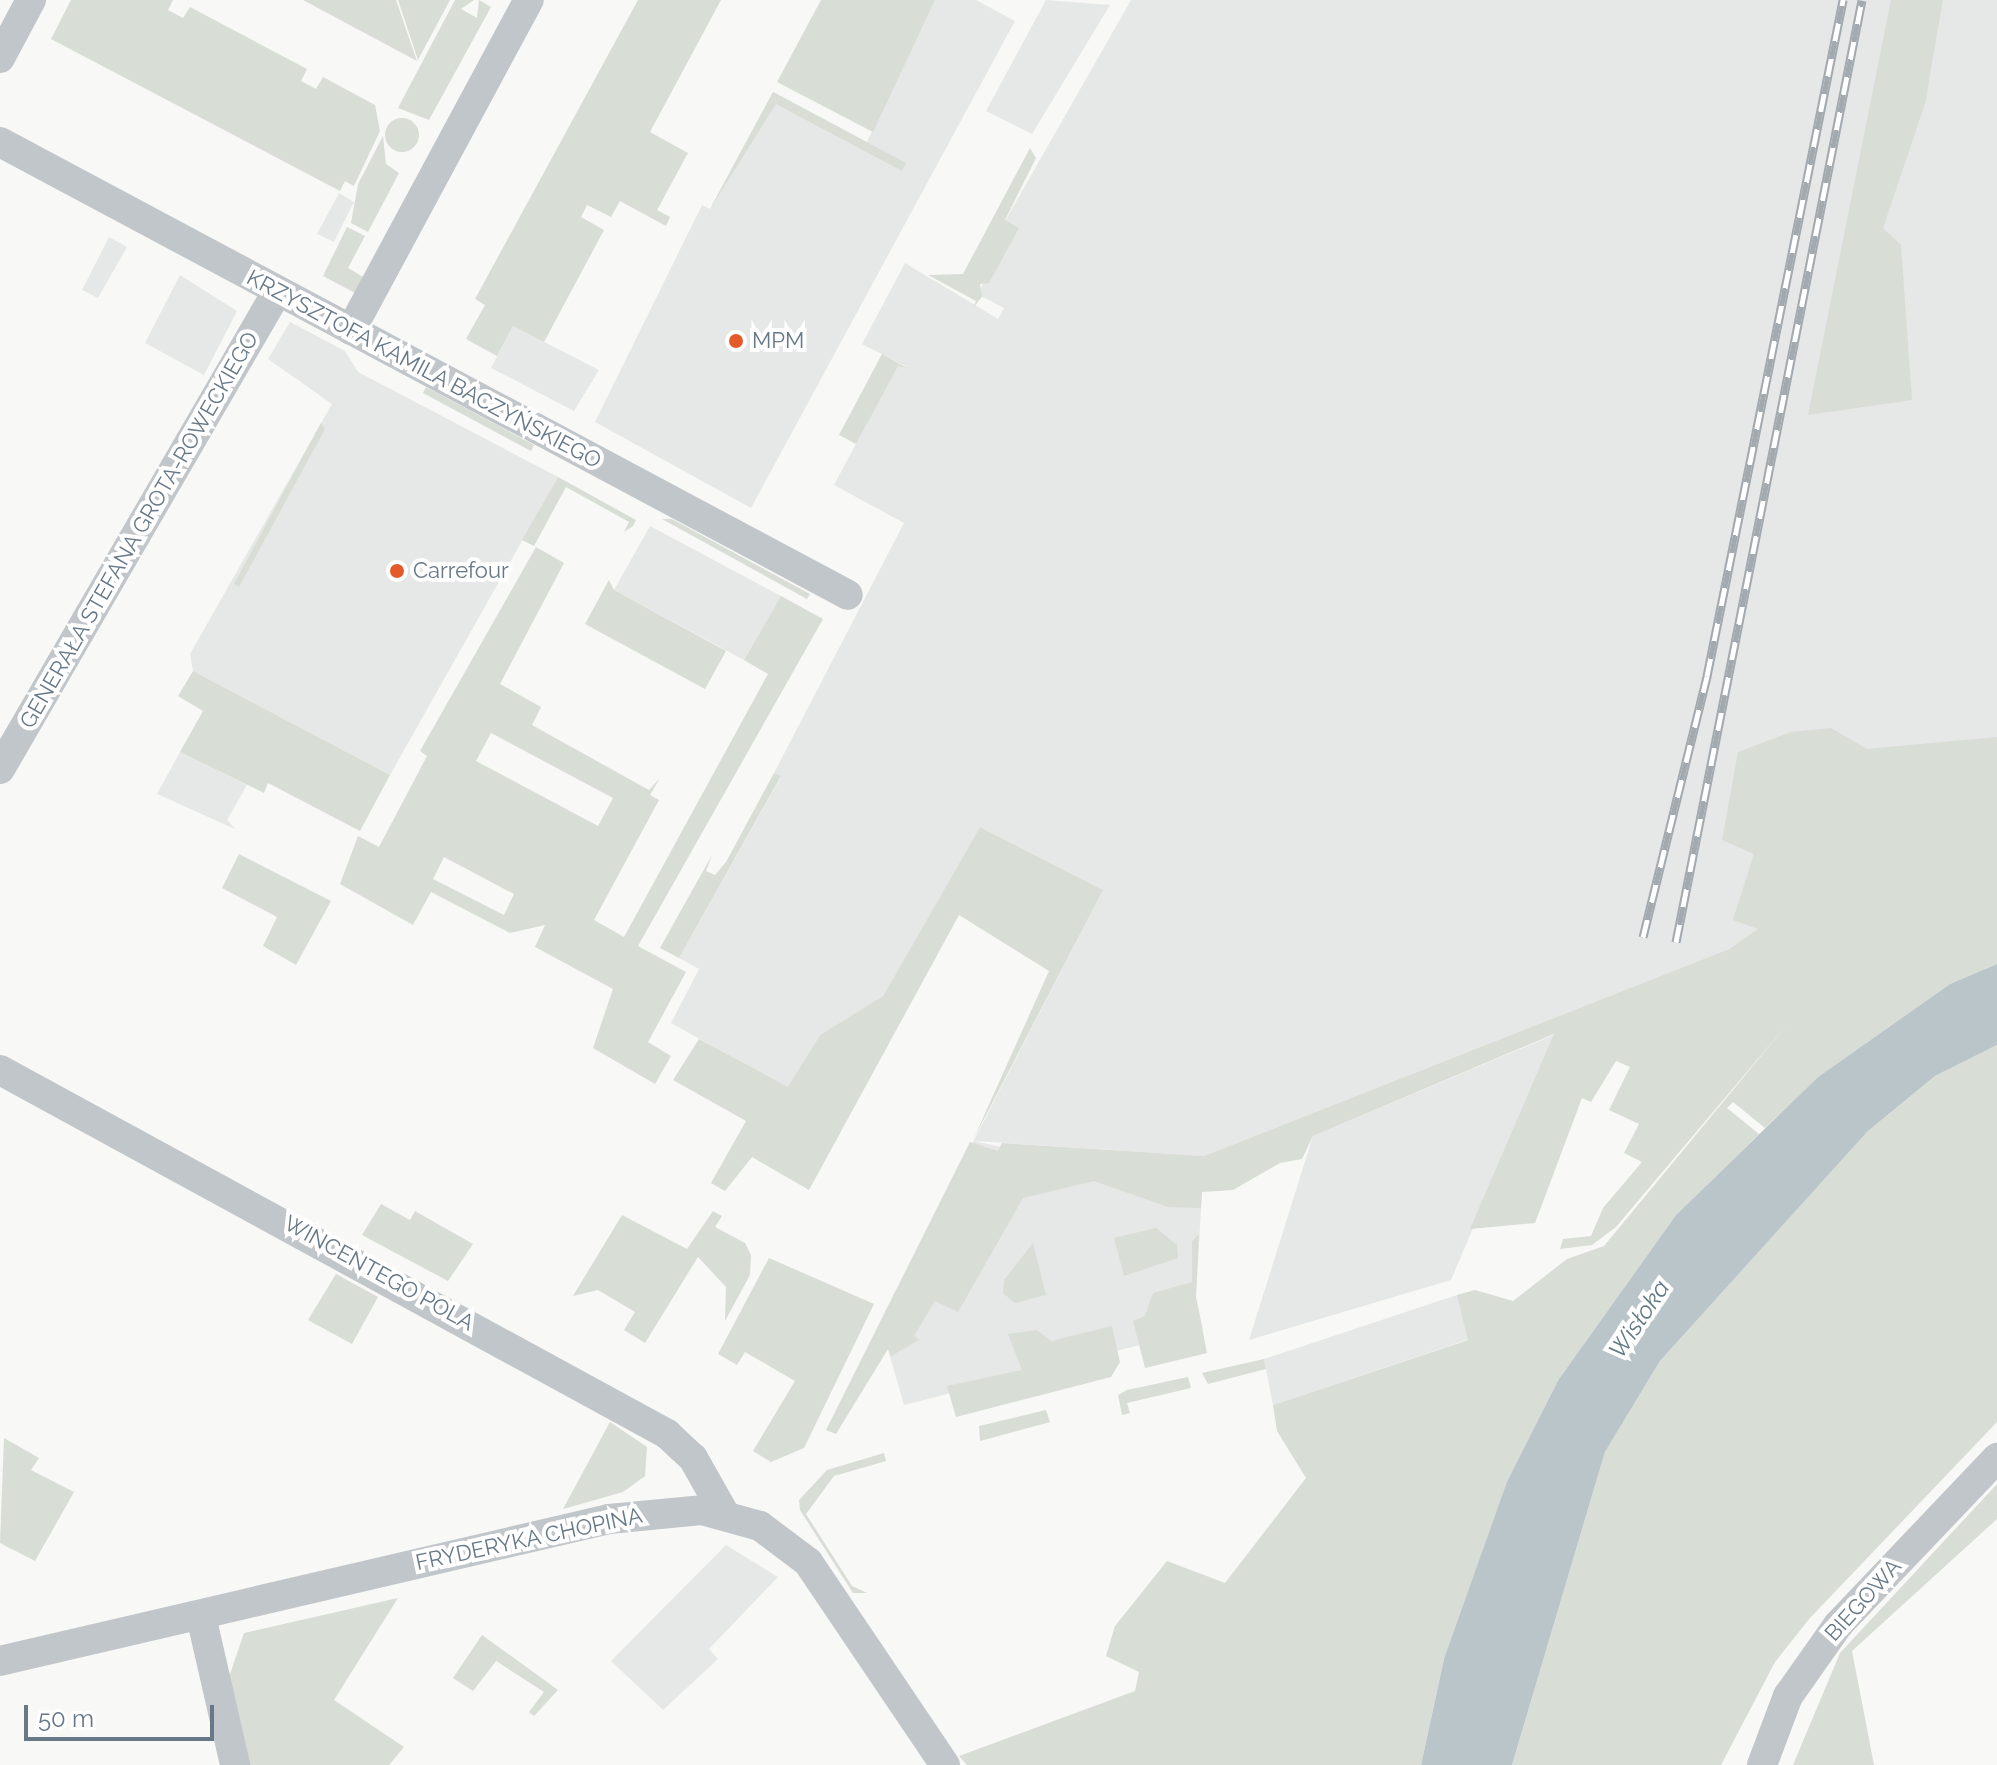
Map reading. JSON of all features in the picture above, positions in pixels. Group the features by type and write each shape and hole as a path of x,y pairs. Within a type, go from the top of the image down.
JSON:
{"street":[{"path":"0,58 31,0"},
{"path":"351,330 529,0"},
{"name":"KRZYSZTOFA KAMILA BACZYŃSKIEGO","path":"0,142 848,595"},
{"name":"GENERAŁA STEFANA GROTA-ROWECKIEGO","path":"0,769 277,292"},
{"name":"WINCENTEGO POLA","path":"0,1070 667,1434 693,1458 724,1513"},
{"name":"BIEGOWA","path":"1762,1765 1788,1696 1838,1625 1997,1458"},
{"name":"FRYDERYKA CHOPINA","path":"0,1661 609,1519 681,1508 724,1513 776,1535 808,1562 945,1765"},
{"path":"201,1616 235,1765"}],"shaded area":[{"path":"71,0 173,0 168,10 183,18 190,7 307,69 301,81 316,89 323,77 375,105 380,131 354,186 345,181 340,191 51,39"},
{"path":"303,0 396,0 417,61"},
{"path":"398,0 450,0 418,60"},
{"path":"455,0 474,0 461,9 477,18 479,0 491,7 429,120 398,108"},
{"path":"638,0 721,0 650,132 688,153 657,210 670,217 666,226 620,201 611,217 587,205 581,217 604,230 544,342 513,326 497,356 466,339 485,305 475,299"},
{"path":"821,0 935,0 873,132 777,82"},
{"path":"935,0 976,0 1015,21 751,508 595,422 702,205 710,209 773,92 867,142"},
{"path":"1046,0 1110,5 1032,134 986,111"},
{"path":"1131,0 1997,0 1997,737 1974,783 1729,949 1204,1156 974,1141 1202,1192 1196,1297 1203,1329 904,1405 880,1322 1103,890 980,827 883,996 820,1035 788,1088 671,1023 699,969 679,958 781,777 774,773 904,523 834,485 898,365 907,367 862,344 905,263 998,319 1004,308 977,294 1018,228 1005,221"},
{"path":"1891,0 1943,0 1925,104 1883,228 1901,245 1912,400 1808,415"},
{"path":"773,92 906,163 902,171 776,104 710,209"},
{"path":"402,118 414,123 419,135 414,147 402,152 390,147 385,135 390,123"},
{"path":"383,136 386,164 399,173 368,232 351,223 358,184"},
{"path":"1030,148 1036,158 1005,220 1019,228 989,283 980,284 982,297 973,308 976,301 928,275 963,274"},
{"path":"339,193 354,202 334,242 317,234"},
{"path":"347,227 365,236 348,268 365,278 357,294 323,276"},
{"path":"109,237 127,247 98,298 82,290"},
{"path":"180,275 237,311 204,375 145,343"},
{"path":"290,322 345,351 358,372 558,477 390,775 193,671 190,654 332,404 268,359"},
{"path":"513,326 599,370 574,411 491,368"},
{"path":"882,354 907,368 898,366 856,444 839,435"},
{"path":"426,387 534,445 531,451 423,393"},
{"path":"321,423 325,429 239,587 234,584"},
{"path":"558,477 636,520 633,526 624,532 629,522 566,487 534,546 522,540"},
{"path":"662,519 672,519 810,594 807,599"},
{"path":"650,526 781,596 744,660 614,590"},
{"path":"536,547 564,563 500,684 541,707 532,725 649,790 660,778 650,795 659,800 594,920 624,937 768,674 744,660 781,596 823,619 638,946 686,972 648,1042 671,1056 655,1084 593,1048 613,989 535,947 545,925 510,933 431,892 413,925 340,884 358,836 379,847 427,756 420,751","holes":["491,733 613,798 598,826 476,761","444,857 514,894 504,915 433,879"]},
{"path":"609,580 614,590 726,651 705,689 585,624"},
{"path":"193,671 390,775 360,831 268,783 264,793 180,752 203,711 178,696"},
{"path":"1831,728 1867,749 1997,737 1997,964 1950,984 1818,1077 1765,1128 1733,1102 1727,1108 1759,1134 1676,1215 1559,1379 1444,1659 1421,1765 967,1765 959,1756 1135,1691 1139,1672 1106,1656 1115,1626 1167,1561 1225,1583 1306,1478 1277,1431 1273,1405 1468,1340 1457,1295 1475,1290 1513,1301 1567,1259 1604,1246 1790,1021 1616,1227 1592,1245 1560,1249 1563,1239 1591,1236 1603,1208 1642,1162 1624,1153 1639,1124 1609,1110 1630,1067 1616,1061 1591,1102 1582,1098 1535,1223 1470,1229 1554,1034 1313,1136 1302,1159 1280,1163 1233,1190 1202,1192 1201,1208 1168,1207 1094,1181 1023,1198 958,1312 935,1301 914,1336 919,1340 891,1356 888,1349 836,1434 826,1430 970,1142 998,1151 1002,1143 1204,1156 1729,949 1758,929 1733,920 1754,854 1722,840 1738,752 1791,732"},
{"path":"180,752 247,785 227,820 235,829 157,794"},
{"path":"774,773 781,776 679,958 660,948 712,855 706,871 715,875 726,862"},
{"path":"980,827 1103,890 974,1138 1049,971 959,915 809,1190 752,1157 725,1191 711,1183 746,1121 673,1080 699,1039 788,1087 820,1035 883,996"},
{"path":"239,854 331,901 296,965 263,946 277,917 222,888"},
{"path":"1556,1034 1451,1280 1249,1340 1313,1136"},
{"path":"1997,1045 1997,1422 1810,1618 1775,1662 1721,1765 1512,1765 1605,1452 1660,1361 1868,1131 1935,1076"},
{"path":"381,1204 410,1220 415,1211 473,1244 448,1281 362,1235"},
{"path":"713,1211 722,1216 715,1227 745,1243 751,1255 750,1275 725,1321 726,1287 698,1257 645,1343 624,1330 635,1312 598,1290 573,1296 622,1215 687,1249"},
{"path":"1156,1228 1177,1245 1178,1258 1124,1276 1114,1238"},
{"path":"1199,1234 1196,1297 1207,1353 1145,1368 1133,1321 1145,1316 1153,1293 1192,1282 1192,1242"},
{"path":"1033,1243 1046,1295 1015,1303 1003,1293 1004,1280"},
{"path":"769,1258 874,1304 804,1448 771,1462 753,1451 795,1381 745,1352 737,1365 718,1354"},
{"path":"336,1274 378,1297 352,1344 308,1320"},
{"path":"1457,1295 1469,1339 1273,1405 1264,1359"},
{"path":"1112,1326 1120,1362 1111,1377 956,1417 947,1386 1022,1370 1008,1334 1037,1330 1051,1341"},
{"path":"1264,1359 1266,1369 1208,1384 1202,1373"},
{"path":"1188,1377 1191,1388 1127,1403 1130,1413 1122,1415 1118,1395 1127,1390"},
{"path":"1046,1410 1050,1422 980,1441 979,1426"},
{"path":"610,1422 647,1447 645,1476 623,1492 563,1509"},
{"path":"4,1438 39,1458 31,1470 74,1492 35,1561 0,1543"},
{"path":"884,1453 886,1461 834,1476 806,1514 852,1586 867,1593 853,1593 800,1510 799,1500 827,1470"},
{"path":"1997,1484 1997,1519 1852,1651 1874,1765 1793,1765 1840,1653"},
{"path":"726,1545 778,1577 709,1649 718,1659 663,1710 611,1661"},
{"path":"398,1598 334,1700 404,1747 389,1765 247,1765 229,1677 244,1633"},
{"path":"482,1635 558,1690 534,1716 529,1712 544,1692 496,1661 473,1691 453,1678"}],"water":[{"name":"Wisłoka","path":"1997,964 1997,1045 1935,1076 1868,1131 1660,1361 1605,1452 1512,1765 1421,1765 1444,1659 1507,1482 1559,1379 1676,1215 1818,1077 1950,984"}],"railway":[{"path":"1643,937 1707,676 1843,0"},
{"path":"1676,942 1862,0"}],"place":[{"name":"MPM","path":"736,341"},
{"name":"Carrefour","path":"397,571"}]}
